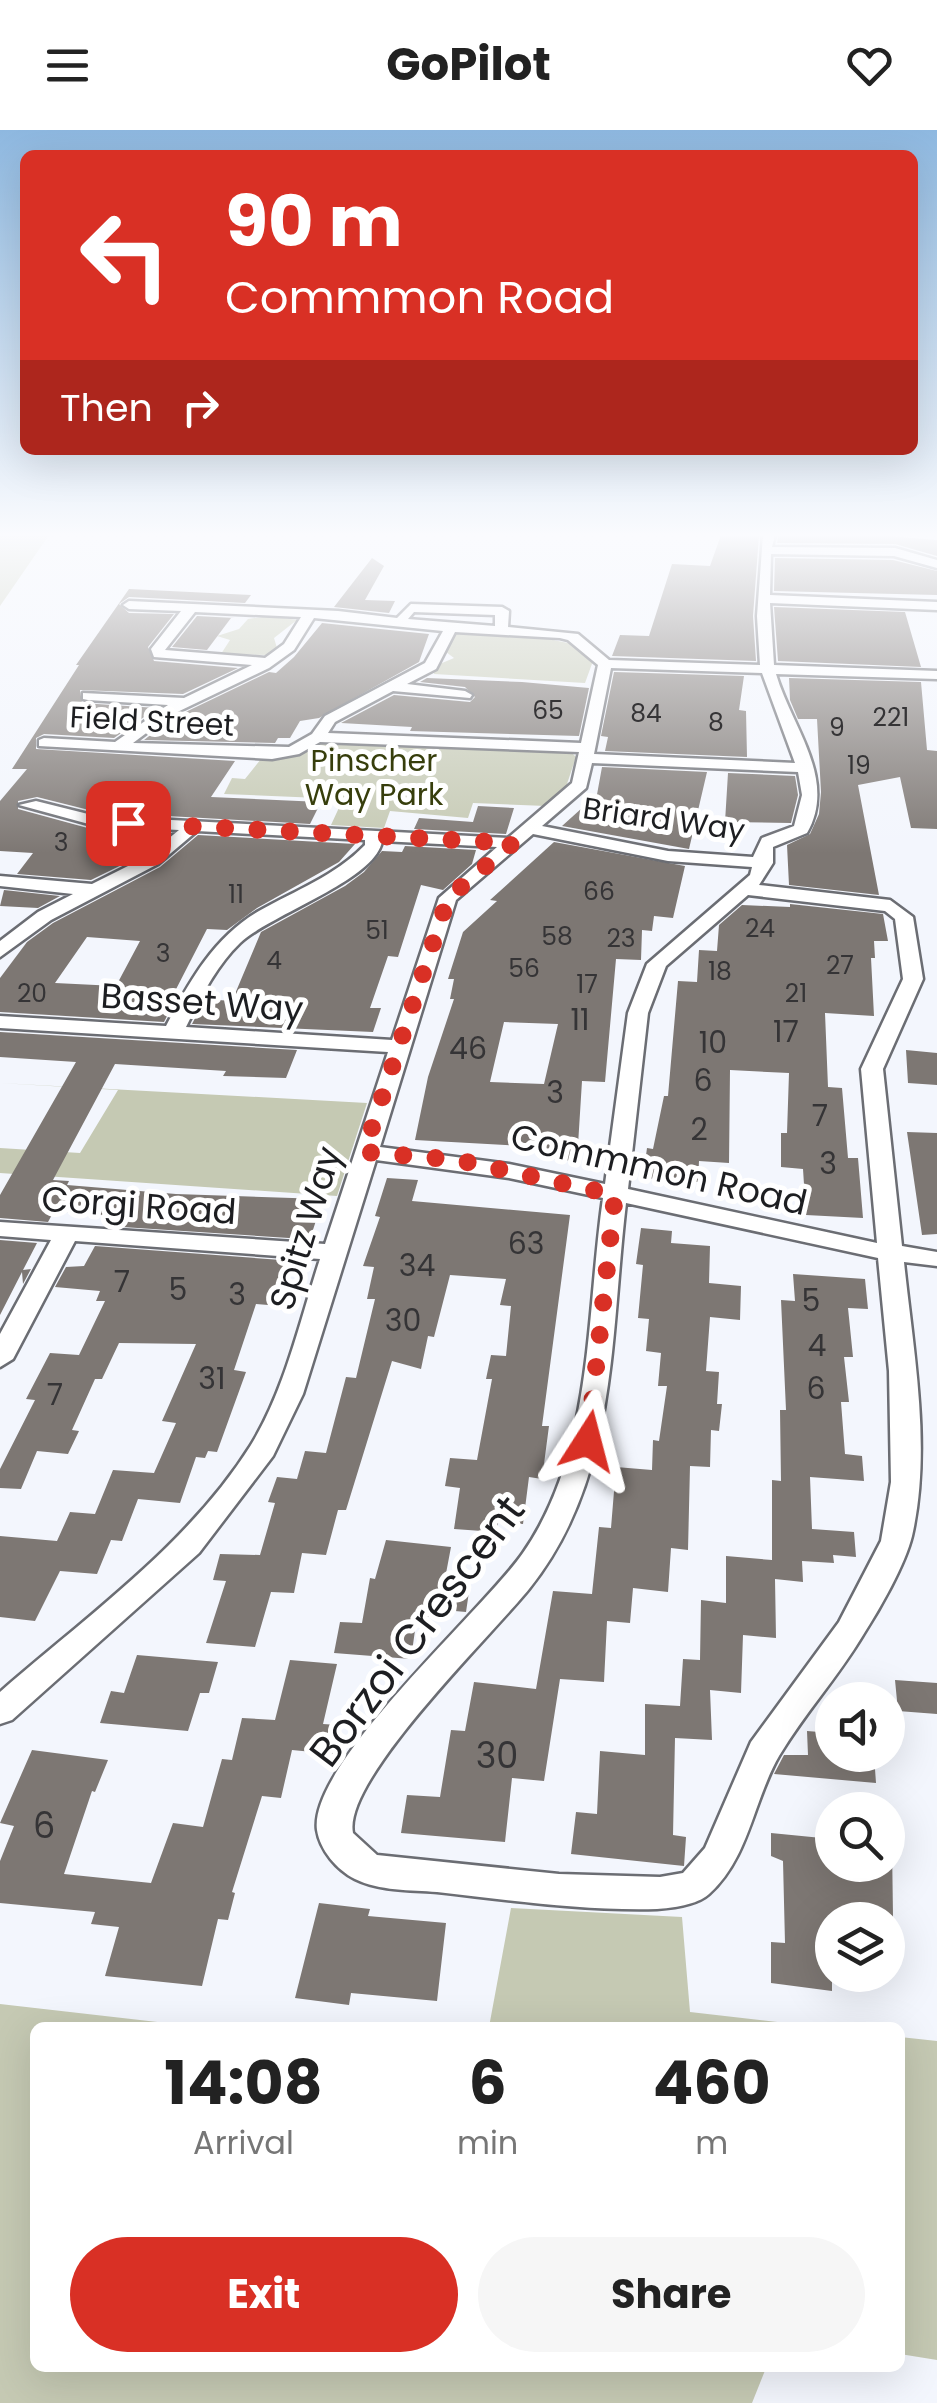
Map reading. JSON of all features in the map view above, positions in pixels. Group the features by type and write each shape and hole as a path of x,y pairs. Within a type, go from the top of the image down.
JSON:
{"street":[{"path":"163,641 159,654 266,662"},
{"path":"119,746 152,720 234,682 293,641"},
{"path":"317,737 330,719 436,661 446,641"},
{"path":"578,641 605,664 937,678"},
{"path":"764,863 762,852 770,840 801,829 806,822 806,768 768,670 766,641"},
{"name":"Spitz Way","path":"0,1711 155,1576 232,1493 263,1449 289,1394 448,898 576,790 605,664"},
{"path":"392,687 464,695"},
{"path":"88,696 186,702"},
{"name":"Field Street","path":"44,743 258,754 293,751 317,737 806,768"},
{"name":"Field Street","path":"243,773 258,754"},
{"name":"Briard Way","path":"27,805 52,808 68,818 372,836 522,836 668,856 764,863 758,878 657,964 651,975 638,1013 623,1164 615,1195"},
{"path":"0,951 38,922 171,847 193,826"},
{"path":"173,1032 198,980 218,953 263,916 339,877 374,846 372,836"},
{"path":"0,881 93,890"},
{"path":"744,889 890,906 904,917 912,979 890,1036 872,1069 889,1252"},
{"name":"Basset Way","path":"0,1022 401,1048"},
{"name":"Commmon Road","path":"364,1152 458,1160 837,1245 937,1259"},
{"name":"Borzoi Crescent","path":"615,1195 593,1417 577,1474 534,1561 412,1700 348,1787 333,1822 339,1841 353,1860 371,1870 559,1890 660,1893 693,1887 706,1876 720,1857 763,1752 852,1629 896,1541 906,1482 902,1371 889,1252"},
{"name":"Corgi Road","path":"0,1230 333,1252"},
{"path":"0,1360 66,1235"}],"green space":[{"path":"229,641 275,641 277,648 269,655 221,654"},
{"path":"451,641 559,641 577,645 593,661 585,683 434,674 435,666 454,658 446,652"},
{"name":"Pinscher Way Park","path":"319,741 556,748 576,757 566,787 546,806 473,803 468,818 390,811 384,828 331,825 343,799 224,794 232,778 245,779 261,759 288,758"},
{"path":"0,1083 367,1103 337,1196 0,1173 0,1148 80,1153 118,1090"},
{"path":"511,1908 682,1917 690,2012 777,2022 490,2022"},
{"path":"0,2004 157,2022 30,2022 30,2372 764,2372 752,2403 0,2403"},
{"path":"905,2038 937,2041 937,2360 905,2355"}],"building":[{"path":"93,641 153,641 148,647 154,661 238,668 183,694 80,690 82,703 157,708 114,738 44,734 36,738 36,749 235,761 211,797 321,802 310,824 97,812 37,797 18,801 18,809 95,830 169,833 144,854 91,880 17,874 33,853 0,851 0,801 27,769 12,769"},
{"path":"177,641 214,641 207,650 172,647"},
{"path":"307,641 426,641 419,662 319,718 300,721 290,738 278,738 275,743 144,740 171,719 269,672 276,673"},
{"path":"618,641 755,641 756,661 612,656"},
{"path":"777,641 913,641 921,667 778,661"},
{"path":"614,672 744,676 739,710 746,711 747,757 605,751 608,737 601,736"},
{"path":"427,678 589,688 579,736 410,731 412,727 341,723 394,695 470,702 475,697 465,687 420,682"},
{"path":"789,678 921,682 927,750 937,751 937,829 911,828 900,777 858,785 879,895 789,885 787,845 810,834 819,814 821,792 817,719 798,719 790,700"},
{"path":"602,767 707,772 689,849 562,826 582,808 594,811"},
{"path":"728,773 795,776 798,795 791,823 725,822"},
{"path":"478,806 514,808 506,834 414,829 419,818 473,822"},
{"path":"198,835 355,844 339,862 257,908 227,930 207,929 172,997 177,997 164,1022 0,1012 0,978 27,942 53,923 160,867","holes":["87,937 140,941 116,986 55,983"]},
{"path":"554,842 685,866 673,918 654,916 652,931 642,930 641,960 616,959 605,1082 582,1081 577,1161 542,1159 543,1147 415,1140 428,1077 454,999 450,999 454,979 448,979 463,932 497,901 490,900","holes":["504,1022 558,1024 544,1084 490,1082"]},
{"path":"405,846 476,850 472,864 443,890 421,885 398,957 388,956 370,1008 381,1008 373,1032 192,1024 205,999 232,1001 261,932 345,886 382,851 402,852"},
{"path":"4,890 60,896 38,908 0,906"},
{"path":"790,904 883,914 888,941 874,941 875,958 871,958 874,1016 825,1013 828,1087 842,1088 848,1158 858,1158 863,1218 806,1215 803,1169 781,1167 781,1133 787,1133 789,1073 730,1070 729,1163 699,1161 698,1182 643,1178 647,1148 653,1149 664,1096 668,1096 678,981 697,982 699,950 717,951 719,925 742,905"},
{"path":"0,1032 297,1050 286,1078 223,1076 226,1071 115,1064 53,1180 69,1181 67,1185 176,1194 323,1199 311,1236 304,1239 107,1226 112,1216 54,1211 48,1222 0,1218 0,1195 76,1062 0,1057"},
{"path":"906,1050 937,1053 937,1085 908,1083"},
{"path":"907,1132 937,1133 937,1234 922,1235"},
{"path":"387,1178 418,1180 412,1201 570,1215 542,1426 549,1426 542,1479 529,1477 523,1524 498,1522 496,1532 454,1529 460,1488 445,1486 450,1458 477,1460 492,1379 486,1379 491,1355 506,1356 511,1306 500,1305 506,1279 450,1275 434,1337 428,1336 421,1369 392,1361 346,1510 338,1510 326,1555 302,1553 294,1593 271,1592 255,1647 206,1643 226,1581 213,1580 220,1554 260,1555 275,1503 268,1502 277,1477 297,1479 305,1451 326,1453 346,1377 356,1378 375,1299 367,1299 374,1267 363,1266 380,1217 375,1216"},
{"path":"641,1228 672,1231 671,1243 710,1246 709,1283 741,1286 740,1320 710,1317 706,1371 719,1372 717,1404 722,1404 719,1431 711,1430 710,1467 690,1466 688,1550 671,1548 668,1592 633,1588 630,1623 607,1621 604,1682 560,1679 544,1781 512,1778 505,1842 401,1833 407,1795 440,1797 451,1730 465,1731 474,1682 536,1689 553,1591 592,1594 599,1527 611,1528 616,1467 652,1470 653,1440 659,1441 667,1386 658,1386 661,1353 646,1351 649,1319 638,1318 643,1265 636,1264"},
{"path":"0,1240 37,1243 23,1270 31,1269 23,1284 22,1272 0,1315"},
{"path":"95,1246 295,1261 287,1281 302,1282 293,1307 256,1304 234,1370 246,1372 217,1452 208,1451 205,1458 196,1457 180,1503 138,1499 122,1541 111,1540 97,1574 60,1571 35,1621 0,1617 0,1536 57,1541 70,1512 95,1514 113,1470 154,1473 176,1423 162,1421 196,1344 119,1343 102,1379 95,1379 72,1430 79,1431 68,1454 37,1451 21,1489 0,1488 0,1469 35,1400 26,1399 50,1353 79,1355 105,1301 96,1301 100,1291 55,1287 66,1267 84,1266"},
{"path":"793,1274 865,1279 868,1309 848,1308 853,1357 844,1357 849,1402 841,1402 845,1454 862,1456 864,1481 810,1477 812,1529 854,1532 856,1557 833,1555 834,1563 802,1561 803,1582 775,1579 776,1638 743,1635 741,1693 710,1690 712,1740 675,1738 673,1835 686,1837 684,1866 571,1854 576,1812 597,1814 600,1751 645,1755 645,1704 680,1706 683,1659 700,1660 701,1600 726,1603 726,1556 772,1560 772,1480 781,1481 780,1410 786,1410 781,1300 795,1301"},
{"path":"386,1540 451,1547 444,1584 470,1585 466,1612 444,1610 443,1618 417,1616 411,1659 334,1653 340,1622 362,1623 370,1578 375,1579"},
{"path":"137,1655 218,1662 209,1693 200,1693 188,1731 100,1723 111,1691 124,1693"},
{"path":"290,1660 337,1664 323,1724 338,1725 333,1754 292,1750 281,1798 262,1796 232,1892 235,1893 228,1920 218,1919 202,1986 105,1976 119,1927 91,1924 95,1912 0,1903 0,1861 14,1826 0,1823 32,1750 108,1760 95,1792 92,1791 64,1874 151,1883 173,1823 203,1827 222,1759 232,1760 242,1718 275,1720"},
{"path":"895,1680 937,1683 937,1714 905,1712 905,1682"},
{"path":"807,1731 815,1732 815,1772 875,1772 876,1783 774,1774 784,1755 808,1755"},
{"path":"771,1833 815,1837 815,1882 893,1882 893,1902 815,1902 815,1989 771,1983 771,1942 785,1943 783,1861 771,1856"},
{"path":"319,1903 370,1909 368,1916 446,1923 437,2001 351,1993 349,2005 295,1998"}],"route":[{"path":"128,823 513,843 448,898 364,1152 476,1163 615,1195 588,1441"}]}
